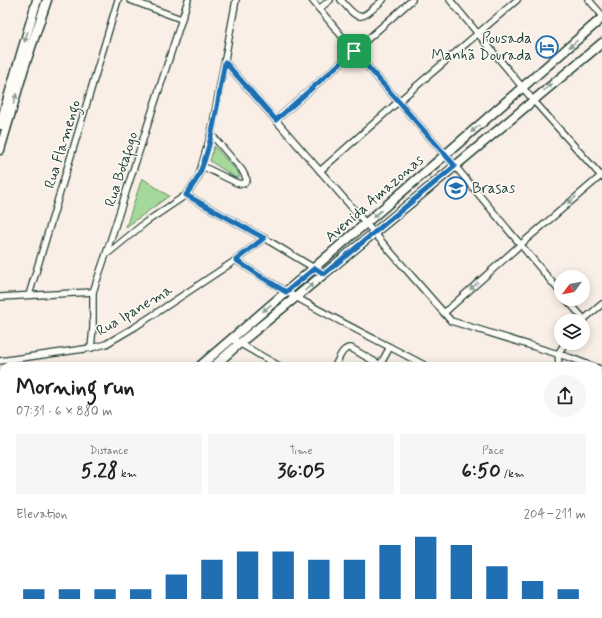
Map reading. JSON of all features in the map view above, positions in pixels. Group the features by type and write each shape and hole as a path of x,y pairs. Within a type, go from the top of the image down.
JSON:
{"street":[{"path":"0,125 37,0"},
{"path":"0,150 24,68 47,0"},
{"name":"Rua Flamengo","path":"29,295 118,0"},
{"path":"130,0 181,19"},
{"name":"Rua Botafogo","path":"91,348 93,292 188,0"},
{"path":"106,254 146,222 186,195 198,178 211,134 236,0"},
{"path":"312,0 354,51 455,166 554,285"},
{"path":"319,9 330,0"},
{"path":"341,0 352,13 357,17 361,17 384,0"},
{"path":"276,120 412,0"},
{"path":"444,313 520,245 602,176 533,100 450,0"},
{"path":"320,171 398,101 517,0"},
{"path":"589,0 602,17"},
{"name":"Avenida Amazonas","path":"205,362 366,224 602,17"},
{"name":"Avenida Amazonas","path":"219,362 602,43"},
{"path":"225,62 451,321 581,362"},
{"path":"202,166 237,184 243,184 247,180 242,170 211,134"},
{"path":"186,195 264,238 324,274"},
{"name":"Rua Ipanema","path":"0,361 91,348 106,344 135,327 236,260 264,238"},
{"path":"236,260 286,292 418,362"},
{"path":"0,297 93,292"},
{"path":"590,314 602,304"},
{"path":"572,306 578,314"},
{"path":"232,339 273,362"},
{"path":"382,362 390,347"},
{"path":"337,362 344,350 347,348 351,348 376,362"},
{"path":"559,362 558,354 561,350"}],"shaded area":[{"name":"Brasas","path":"454,176 467,191 458,199 445,184"}],"green space":[{"path":"214,146 239,173 239,178 236,178 210,161"},
{"path":"142,178 169,196 126,227"}],"place":[{"name":"Pousada Manhã Dourada","path":"547,47"},
{"name":"Brasas","path":"456,188"}],"route":[{"path":"354,51 455,166 324,274 315,268 286,292 236,260 264,238 186,195 198,178 202,166 211,134 225,62 276,120 354,51"}]}
